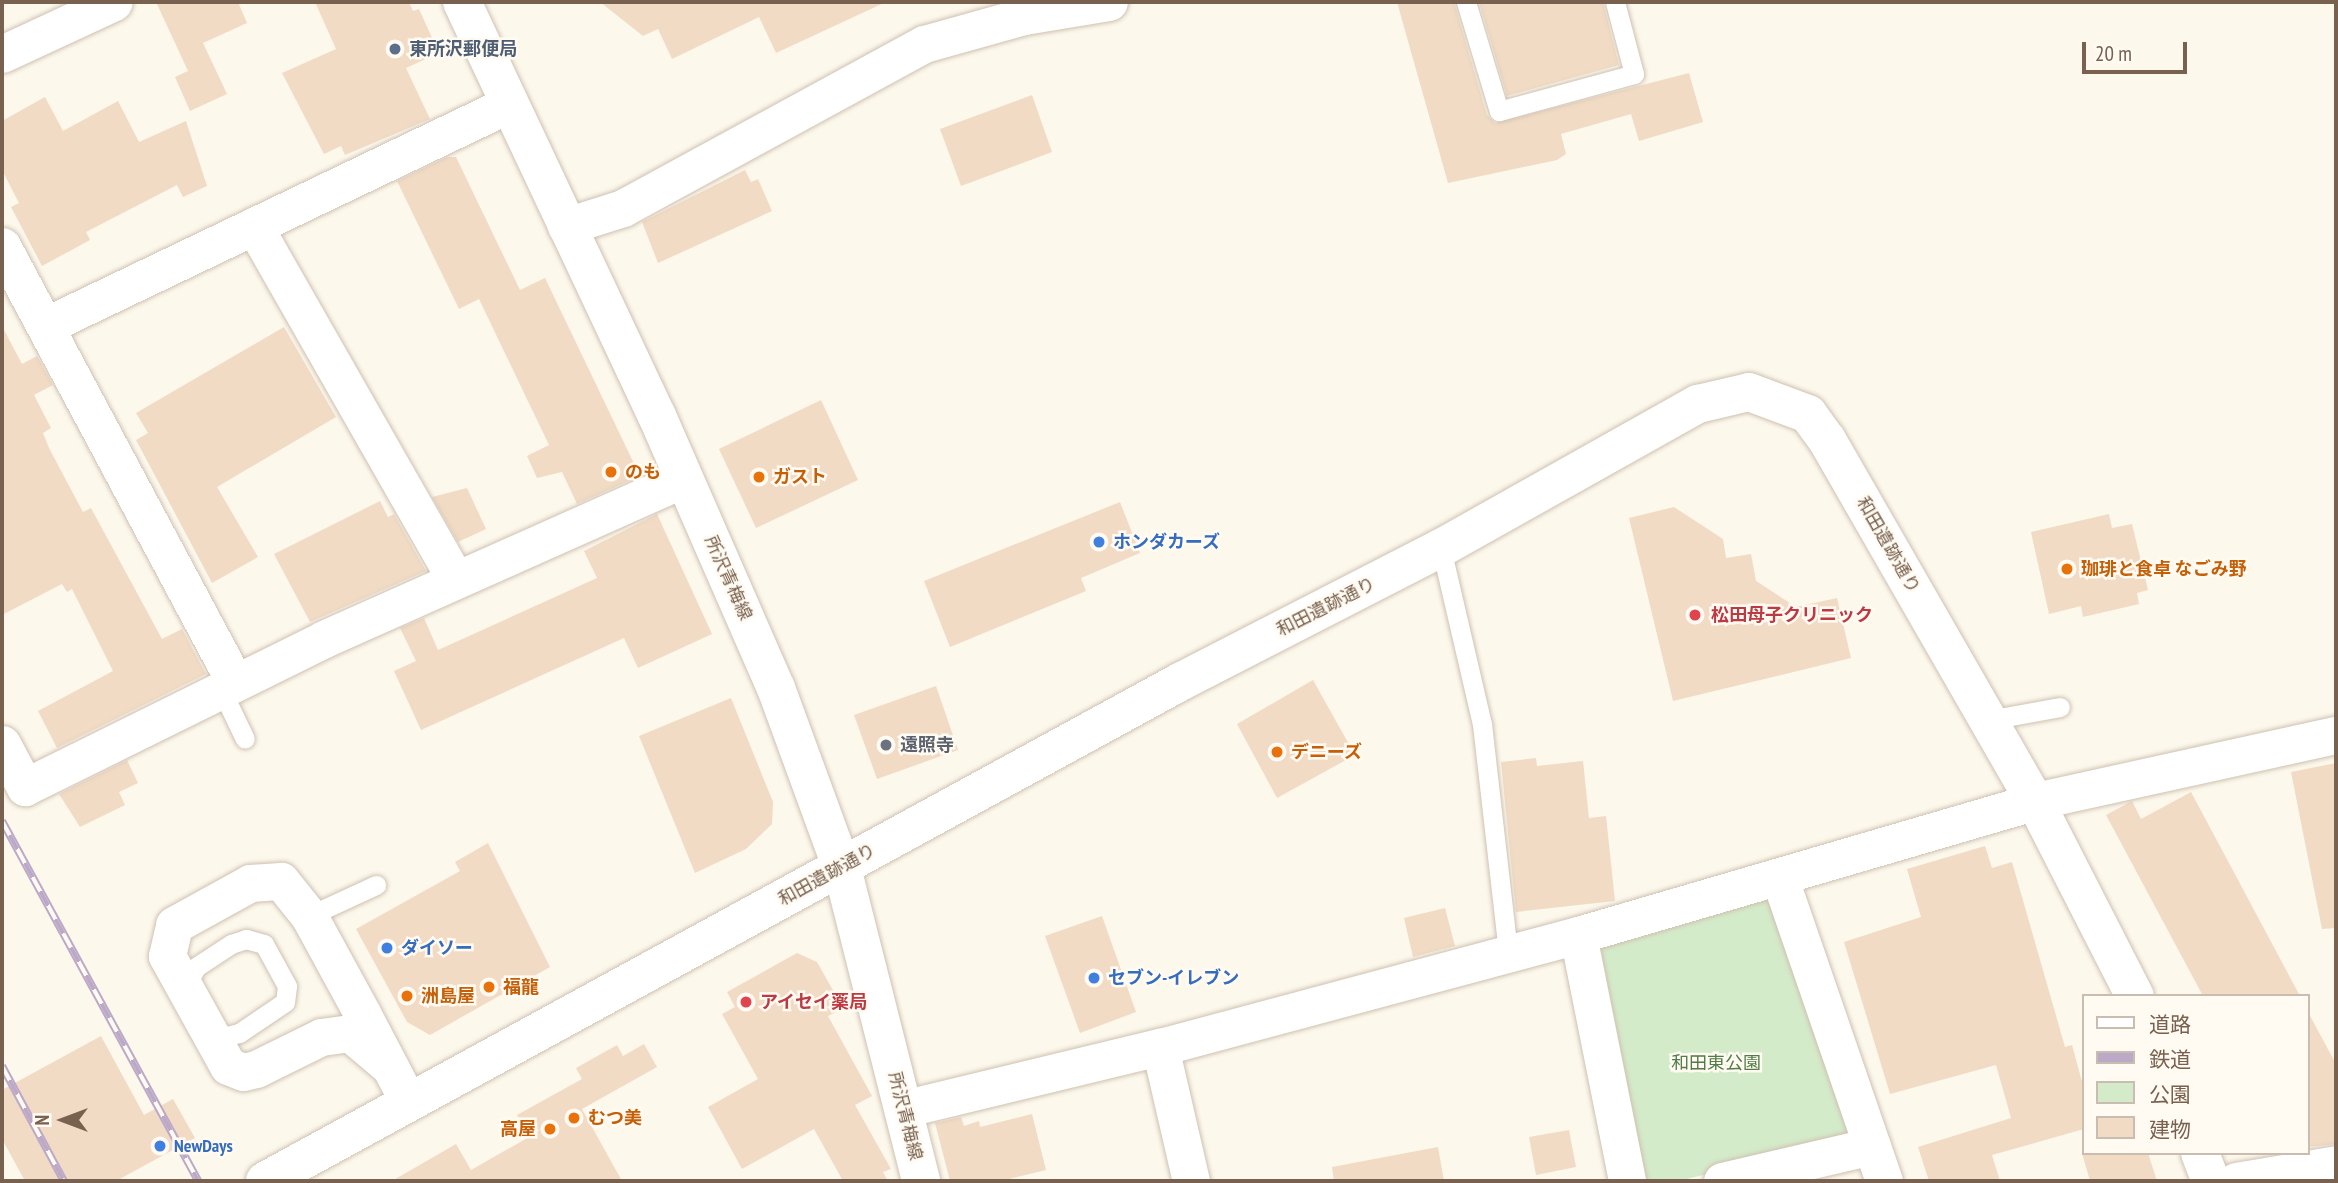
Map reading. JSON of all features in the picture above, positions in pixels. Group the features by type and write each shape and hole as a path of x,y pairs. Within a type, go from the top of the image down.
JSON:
{"street":[{"name":"所沢青梅線","path":"462,2 684,480 776,688 842,868 921,1181"},
{"path":"566,226 623,208 924,44 1024,16 1109,2"},
{"path":"2,54 109,3"},
{"path":"47,325 509,104"},
{"path":"254,226 455,579"},
{"path":"2,246 47,325 228,686"},
{"name":"和田遺跡通り","path":"265,1181 1180,682 1441,548 1698,404 1749,392 1808,414 2035,801 2134,994"},
{"path":"2,744 25,787 228,686 455,579 684,480"},
{"path":"903,1110 1160,1047 1780,879 2035,801 2336,735"},
{"path":"390,1067 365,1042 337,1033 243,1072 228,1066 167,956 174,925 263,879 281,881 309,916 390,1067 408,1101"},
{"path":"1780,879 1884,1181"},
{"path":"1578,934 1627,1181"},
{"path":"1160,1047 1191,1181"},
{"path":"1723,1181 1872,1146"},
{"path":"2201,1155 2210,1181"},
{"path":"2236,1181 2336,1164"}],"lane":[{"path":"1466,2 1500,111 1634,74 1615,2"},
{"path":"1441,548 1482,724 1508,953"},
{"path":"228,686 245,739"},
{"path":"1989,720 2060,707"},
{"path":"309,916 376,885"},
{"path":"184,989 196,967 231,944 257,939 270,954 287,986 278,1011 227,1036 207,1031"}],"green space":[{"name":"和田東公園","path":"1772,895 1850,1140 1678,1181 1633,1181 1587,944"}],"building":[{"path":"156,2 238,2 247,23 203,43 227,94 190,111 175,77 188,71"},
{"path":"315,2 409,2 413,11 419,9 439,53 406,68 430,119 345,155 341,146 324,154 282,73 336,49"},
{"path":"600,2 886,2 776,53 759,17 672,59 658,29 643,36"},
{"path":"1397,2 1454,2 1487,115 1495,123 1689,73 1703,122 1639,141 1631,114 1561,134 1566,154 1557,160 1448,183"},
{"path":"1479,2 1603,2 1619,65 1507,96"},
{"path":"1032,95 1052,152 961,186 940,129"},
{"path":"45,97 63,131 118,101 139,142 186,121 207,186 183,197 177,185 86,232 90,240 42,266 11,207 19,203 2,170 2,121"},
{"path":"447,157 456,157 520,290 545,278 640,476 577,504 562,472 537,478 527,456 549,445 479,299 459,309 397,181"},
{"path":"745,170 751,182 758,179 772,211 658,263 642,222"},
{"path":"2,326 22,364 37,356 53,385 34,395 51,428 43,433 49,448 83,512 91,508 162,639 182,629 206,674 57,748 38,711 113,671 72,589 67,592 62,584 2,615"},
{"path":"284,327 336,417 217,487 258,557 212,583 136,440 148,433 136,413"},
{"path":"821,400 858,480 756,528 719,449"},
{"path":"467,488 486,529 458,542 432,497"},
{"path":"380,501 388,517 394,514 426,571 310,622 274,554"},
{"path":"1120,502 1140,553 1081,578 1086,591 950,647 924,581"},
{"path":"1674,507 1723,539 1726,558 1751,554 1756,581 1796,607 1837,598 1851,658 1673,701 1629,518"},
{"path":"657,514 712,634 638,668 624,638 421,730 394,671 416,661 400,628 424,618 438,650 597,578 584,551"},
{"path":"2109,514 2112,528 2132,524 2148,590 2137,593 2139,604 2083,617 2081,606 2049,614 2031,532"},
{"path":"1313,680 1355,755 1277,798 1237,724"},
{"path":"936,686 958,750 877,779 854,715"},
{"path":"731,698 773,802 772,824 746,849 695,873 639,736"},
{"path":"1536,758 1537,766 1583,761 1589,818 1606,816 1615,901 1516,912 1501,762"},
{"path":"127,760 138,783 119,792 125,805 80,827 59,794"},
{"path":"2336,763 2336,928 2322,929 2291,772"},
{"path":"2191,792 2299,994 2202,994 2106,815 2132,801 2141,819"},
{"path":"488,843 550,967 430,1035 407,1022 356,929 460,871 455,862"},
{"path":"1985,846 1992,868 2012,862 2065,1047 2072,1045 2082,1082 2082,1130 1992,1155 2000,1181 1929,1181 1918,1147 2011,1118 1996,1065 1890,1094 1844,942 1921,917 1907,869"},
{"path":"1445,908 1455,946 1413,957 1404,918"},
{"path":"1102,916 1136,1012 1080,1033 1045,936"},
{"path":"797,953 817,962 843,1008 828,1016 872,1096 855,1105 891,1169 883,1172 888,1181 843,1181 814,1129 742,1169 708,1107 758,1079 722,1014 735,1007 727,992"},
{"path":"2310,1016 2336,1064 2336,1144 2310,1147"},
{"path":"101,1036 144,1115 173,1099 195,1138 116,1181 25,1181 2,1139 2,1090"},
{"path":"644,1044 657,1067 582,1109 622,1181 392,1181 456,1144 471,1170 529,1137 517,1115 582,1079 576,1068 617,1045 623,1056"},
{"path":"1032,1114 1046,1170 1001,1181 950,1181 935,1123 961,1117 964,1126 979,1121 980,1127"},
{"path":"1569,1130 1576,1167 1536,1175 1529,1137"},
{"path":"1438,1147 1444,1181 1334,1181 1332,1167"},
{"path":"2083,1155 2149,1155 2157,1181 2090,1181"}],"railway":[{"path":"2,821 198,1181"},
{"path":"2,1066 64,1181"}],"place":[{"name":"東所沢郵便局","path":"395,49"},
{"name":"のも","path":"611,472"},
{"name":"ガスト","path":"759,477"},
{"name":"ホンダカーズ","path":"1099,542"},
{"name":"珈琲と食卓 なごみ野","path":"2067,569"},
{"name":"松田母子クリニック","path":"1695,615"},
{"name":"遠照寺","path":"886,745"},
{"name":"デニーズ","path":"1277,752"},
{"name":"ダイソー","path":"387,948"},
{"name":"セブン-イレブン","path":"1094,978"},
{"name":"福龍","path":"489,987"},
{"name":"洲島屋","path":"407,996"},
{"name":"アイセイ薬局","path":"746,1002"},
{"name":"むつ美","path":"574,1118"},
{"name":"高屋","path":"550,1129"},
{"name":"NewDays","path":"160,1146"}]}
